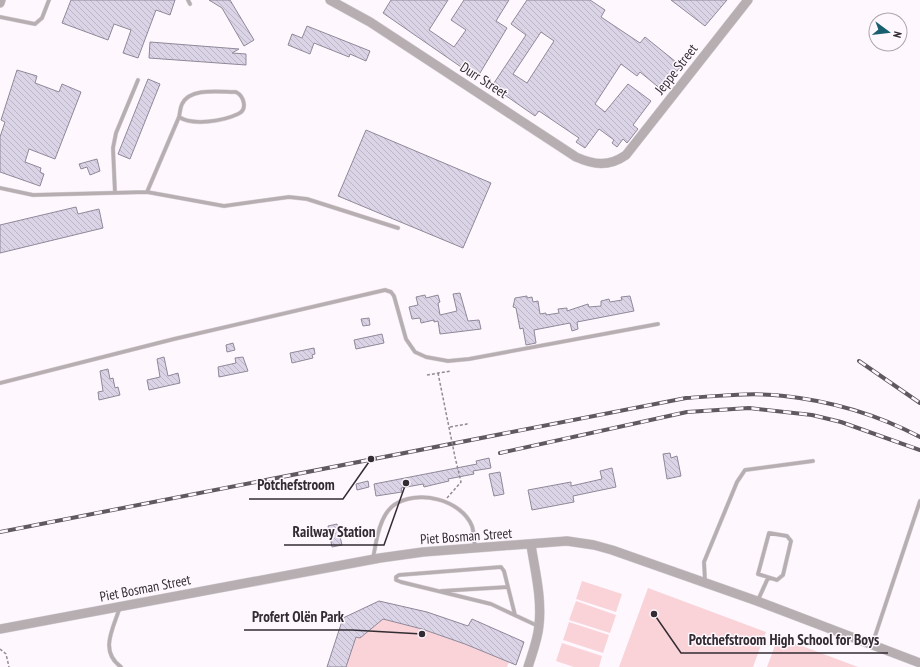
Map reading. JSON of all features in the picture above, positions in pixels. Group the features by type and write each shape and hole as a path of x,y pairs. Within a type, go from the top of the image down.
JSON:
{"street":[{"name":"Durr Street","path":"330,0 370,22 576,157 588,162 609,164 626,155"},
{"name":"Jeppe Street","path":"626,155 748,0"},
{"name":"Piet Bosman Street","path":"0,629 423,552 531,545 567,541 594,545 705,582 920,663"},
{"path":"528,667 539,626 539,590 531,545"}],"lane":[{"path":"0,17 35,24 42,18 49,0"},
{"path":"115,193 113,148 116,133 138,80"},
{"path":"147,192 186,98 196,93 236,92 242,95 244,99 244,108 238,114 197,122 185,122 179,117"},
{"path":"0,188 33,195 147,192 224,206 289,197 307,199 398,228"},
{"path":"0,383 174,339 385,290 391,292 394,296 409,345 415,352 435,360 469,359 658,324"},
{"path":"705,582 704,562 737,482 745,470 813,461"},
{"path":"373,560 378,532 386,515 394,506 407,500 430,497 455,507 472,526 476,548"},
{"path":"872,645 920,501"},
{"path":"769,533 787,536 791,541 783,575 777,580 768,578 758,574 769,533"},
{"path":"515,615 504,571 500,567 399,575 396,577 396,580 400,582 491,604 515,615 539,626"},
{"path":"757,601 768,578"},
{"path":"435,591 508,587"},
{"path":"121,606 109,648 112,659 121,667"}],"path":[{"path":"427,375 451,371"},
{"path":"438,373 461,482 443,502"},
{"path":"450,427 467,424 466,422"},
{"path":"0,649 6,654 9,667"}],"shaded area":[{"path":"582,581 622,594 616,612 576,599"},
{"path":"648,588 766,632 753,667 619,667"},
{"path":"379,601 427,612 468,626 472,619 524,642 516,665 509,662 507,667 327,667 343,618"},
{"path":"576,601 616,615 610,633 569,620"},
{"path":"569,622 609,635 603,653 563,640"},
{"path":"778,637 858,667 767,667"},
{"path":"562,643 602,656 599,667 574,667 556,661"}],"building":[{"path":"71,0 175,0 170,15 156,10 138,58 123,53 131,30 114,24 108,40 62,23"},
{"path":"209,0 230,0 254,40 244,46 222,8"},
{"path":"391,0 448,0 429,30 454,47 466,30 451,20 464,0 509,0 496,21 507,28 477,78 383,13"},
{"path":"527,0 590,0 605,10 601,17 640,43 645,37 681,66 662,90 640,72 637,76 621,64 595,104 605,112 628,84 651,101 633,125 638,129 627,143 623,139 617,147 612,143 614,140 599,129 585,148 576,142 579,138 539,111 535,116 492,86 526,35 511,24","holes":["541,32 554,41 527,83 513,74"]},
{"path":"671,0 727,0 705,26"},
{"path":"307,26 370,51 366,61 350,54 349,57 314,43 310,54 288,45 292,34 302,38"},
{"path":"150,42 239,49 232,53 246,54 246,65 149,58"},
{"path":"17,70 37,76 35,83 59,92 62,84 81,92 55,159 29,149 25,162 41,168 40,172 44,174 40,186 0,172 0,137 5,122 1,120"},
{"path":"148,79 160,84 130,159 118,154"},
{"path":"366,130 491,183 463,248 338,196"},
{"path":"97,159 100,171 90,175 87,167 81,169 79,164"},
{"path":"76,207 78,214 99,209 103,228 0,253 0,225"},
{"path":"460,293 468,321 479,320 481,329 440,334 438,321 434,322 434,320 421,323 420,318 412,319 409,307 418,305 416,297 425,295 426,298 438,295 440,302 438,303 440,315 457,311 453,294"},
{"path":"527,296 527,298 532,297 533,302 538,301 540,314 546,313 546,315 559,313 558,309 567,308 567,311 588,304 589,307 601,306 601,301 609,299 610,302 622,300 621,297 630,296 634,311 577,322 578,329 572,331 570,323 534,330 536,343 526,345 523,328 520,329 516,308 513,307 515,298"},
{"path":"369,318 370,325 363,326 361,319"},
{"path":"382,334 384,343 356,349 354,340"},
{"path":"233,343 235,350 227,352 226,345"},
{"path":"314,348 315,354 312,355 313,358 292,363 290,353"},
{"path":"164,357 168,376 178,373 180,383 149,390 147,380 160,377 157,359"},
{"path":"243,357 248,371 219,377 218,367 236,363 235,358"},
{"path":"108,369 110,379 113,378 115,388 118,387 120,395 99,400 98,392 103,391 100,371"},
{"path":"670,453 671,458 677,456 681,476 667,479 663,454"},
{"path":"489,458 491,468 473,471 474,474 448,479 449,481 424,487 423,484 401,488 402,492 376,496 374,484 477,464 476,461"},
{"path":"612,468 616,487 573,496 574,502 532,510 528,490 571,482 571,486 602,479 600,471"},
{"path":"500,472 504,494 494,496 489,474"},
{"path":"368,481 369,487 357,490 356,484"},
{"path":"337,524 342,545 332,547 328,526"},
{"path":"379,601 427,612 468,626 472,619 524,642 516,665 465,644 422,629 383,619 360,638 356,637 346,667 327,667 343,618"}],"railway":[{"path":"859,361 920,403"},
{"path":"0,532 686,398 760,394 802,398 854,410 888,422 920,437"},
{"path":"500,453 687,412 749,408 812,415 841,422 920,450"}],"place":[{"name":"Potchefstroom","path":"371,459"},
{"name":"Railway Station","path":"406,483"},
{"name":"Potchefstroom High School for Boys","path":"654,614"},
{"name":"Profert Olën Park","path":"422,634"}]}
